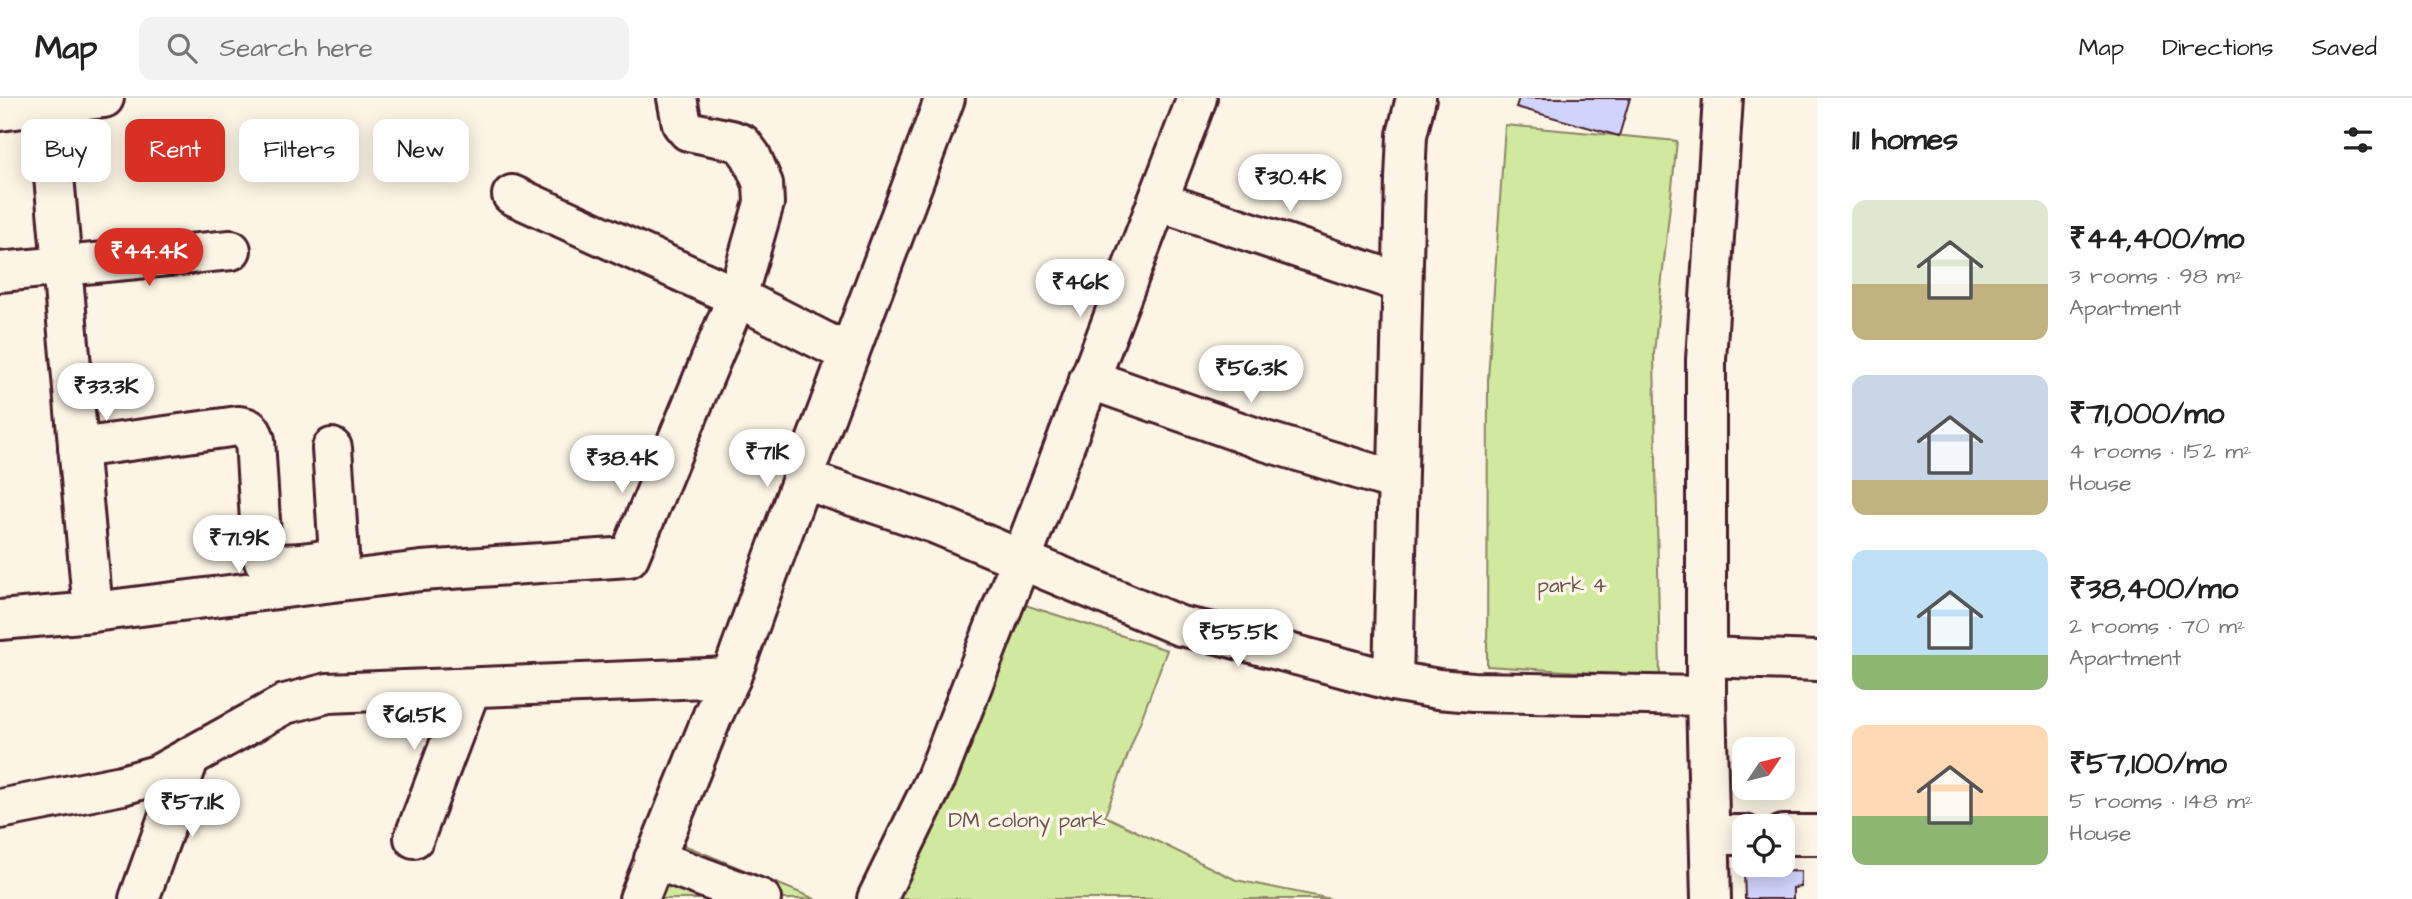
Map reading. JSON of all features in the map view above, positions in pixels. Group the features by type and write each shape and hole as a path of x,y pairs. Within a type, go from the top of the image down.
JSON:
{"street":[{"path":"0,111 47,101 104,98"},
{"path":"0,620 93,612 421,571 629,557 737,297 764,204 763,184 751,156 741,144 719,136 688,131 682,124 677,98"},
{"path":"639,899 731,677 945,98"},
{"path":"877,899 936,778 1197,98"},
{"path":"1393,681 1407,135 1416,98"},
{"path":"1711,899 1727,835 1706,696 1706,360 1723,98"},
{"path":"47,101 93,612"},
{"path":"513,195 737,297 849,354"},
{"path":"1158,201 1402,283"},
{"path":"0,272 231,250"},
{"path":"1089,379 1265,442 1397,481"},
{"path":"78,448 238,426 248,427 253,431 255,440 262,553 264,561 275,564 330,559 339,555 332,448"},
{"path":"802,479 936,524 1181,626 1393,681 1474,692 1706,696"},
{"path":"1706,657 1817,661"},
{"path":"0,809 122,785 157,775 285,704 328,694 731,677"},
{"path":"414,838 471,688"},
{"path":"139,899 188,759"},
{"path":"1795,835 1817,835"},
{"path":"654,859 761,899"}],"green space":[{"name":"park 4","path":"1505,125 1677,141 1654,353 1660,677 1487,666 1488,379"},
{"name":"DM colony park","path":"1025,605 1167,650 1105,816 1236,880 1331,899 892,899 955,787"},
{"path":"679,843 815,899 661,899"}],"building":[{"path":"1519,98 1630,98 1619,136 1516,107"},
{"path":"1795,871 1801,871 1801,887 1793,888 1793,899 1745,899 1744,877 1795,877"}]}
